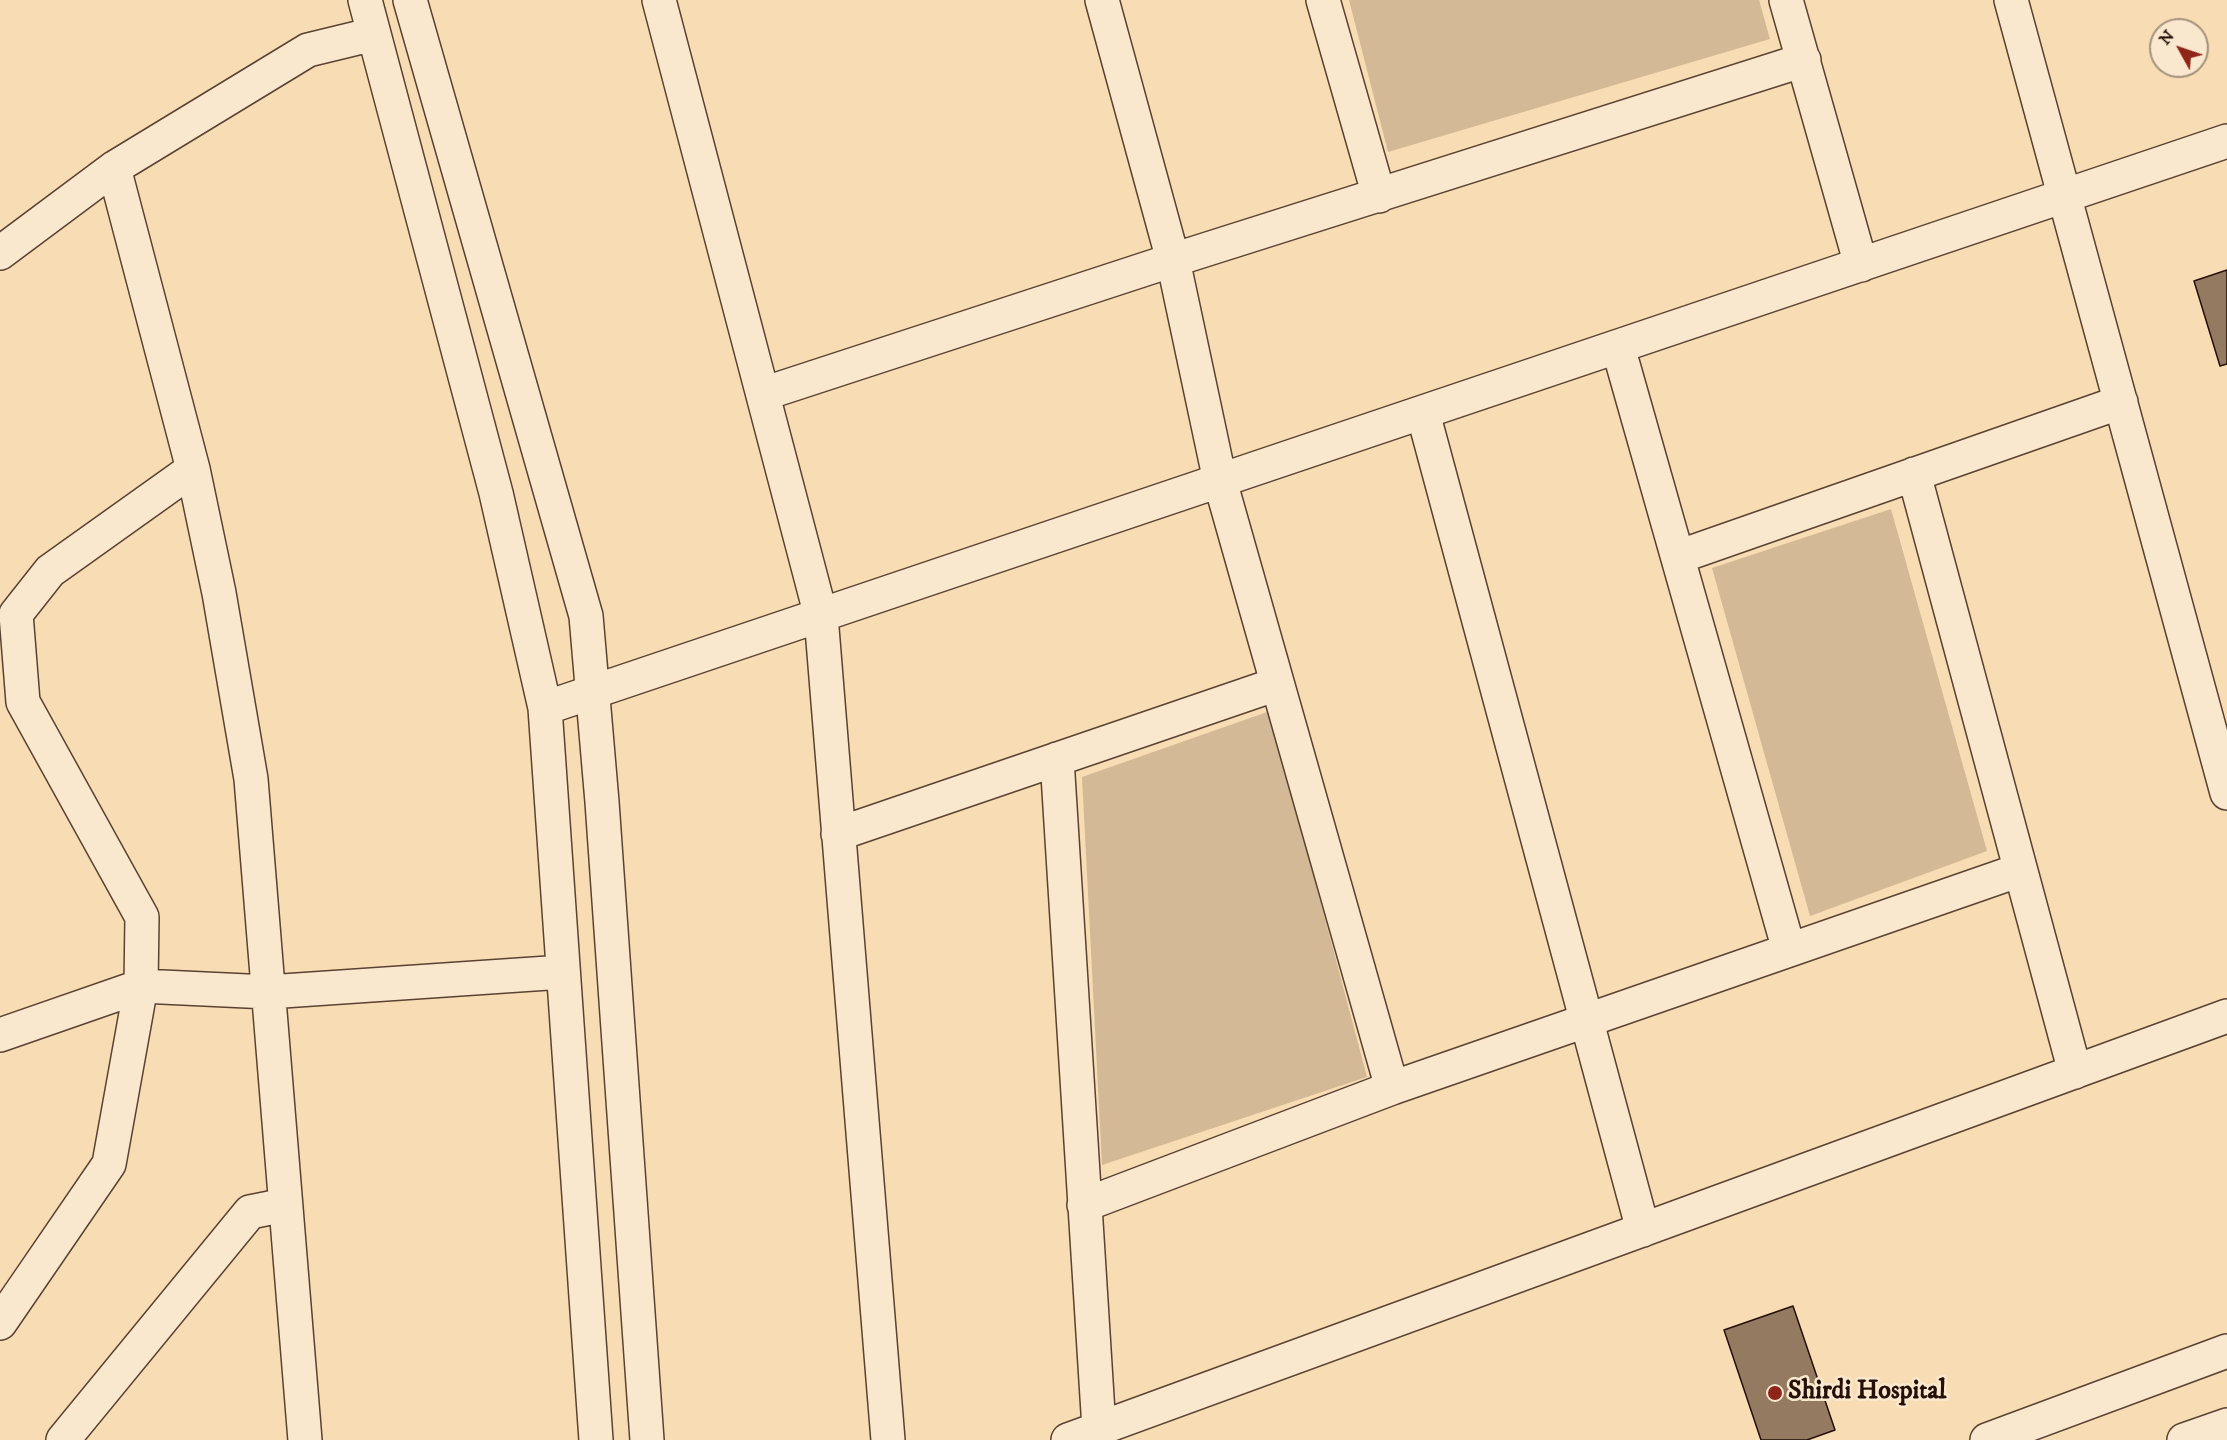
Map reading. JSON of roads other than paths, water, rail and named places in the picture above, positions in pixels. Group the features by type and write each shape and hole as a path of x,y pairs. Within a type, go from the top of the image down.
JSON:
{"street":[{"path":"365,0 496,493 545,708 596,1440"},
{"path":"410,0 586,616 647,1440"},
{"path":"659,0 821,615 888,1440"},
{"path":"1102,0 1173,260 1220,481 1392,1088"},
{"path":"1323,0 1379,196"},
{"path":"1786,0 1861,265"},
{"path":"2011,0 2227,794"},
{"path":"0,253 114,168 308,50 374,34"},
{"path":"763,394 1173,260 1804,60"},
{"path":"545,708 2227,141"},
{"path":"114,168 193,469 219,593 251,779 305,1440"},
{"path":"1618,347 1789,950"},
{"path":"1678,557 2121,402"},
{"path":"1423,413 1643,1230"},
{"path":"0,1323 109,1164 141,986 141,917 11,707 16,614 50,571 193,469"},
{"path":"1914,474 2075,1072"},
{"path":"838,834 1277,684"},
{"path":"1056,759 1099,1429"},
{"path":"1084,1205 1392,1088 2020,870"},
{"path":"0,1035 141,986 268,992 563,972"},
{"path":"1068,1440 2227,1016"},
{"path":"63,1440 250,1212 285,1205"},
{"path":"1987,1440 2227,1352"},
{"path":"2184,1440 2227,1425"}],"place":[{"name":"Shirdi Hospital","path":"1775,1393"}]}
